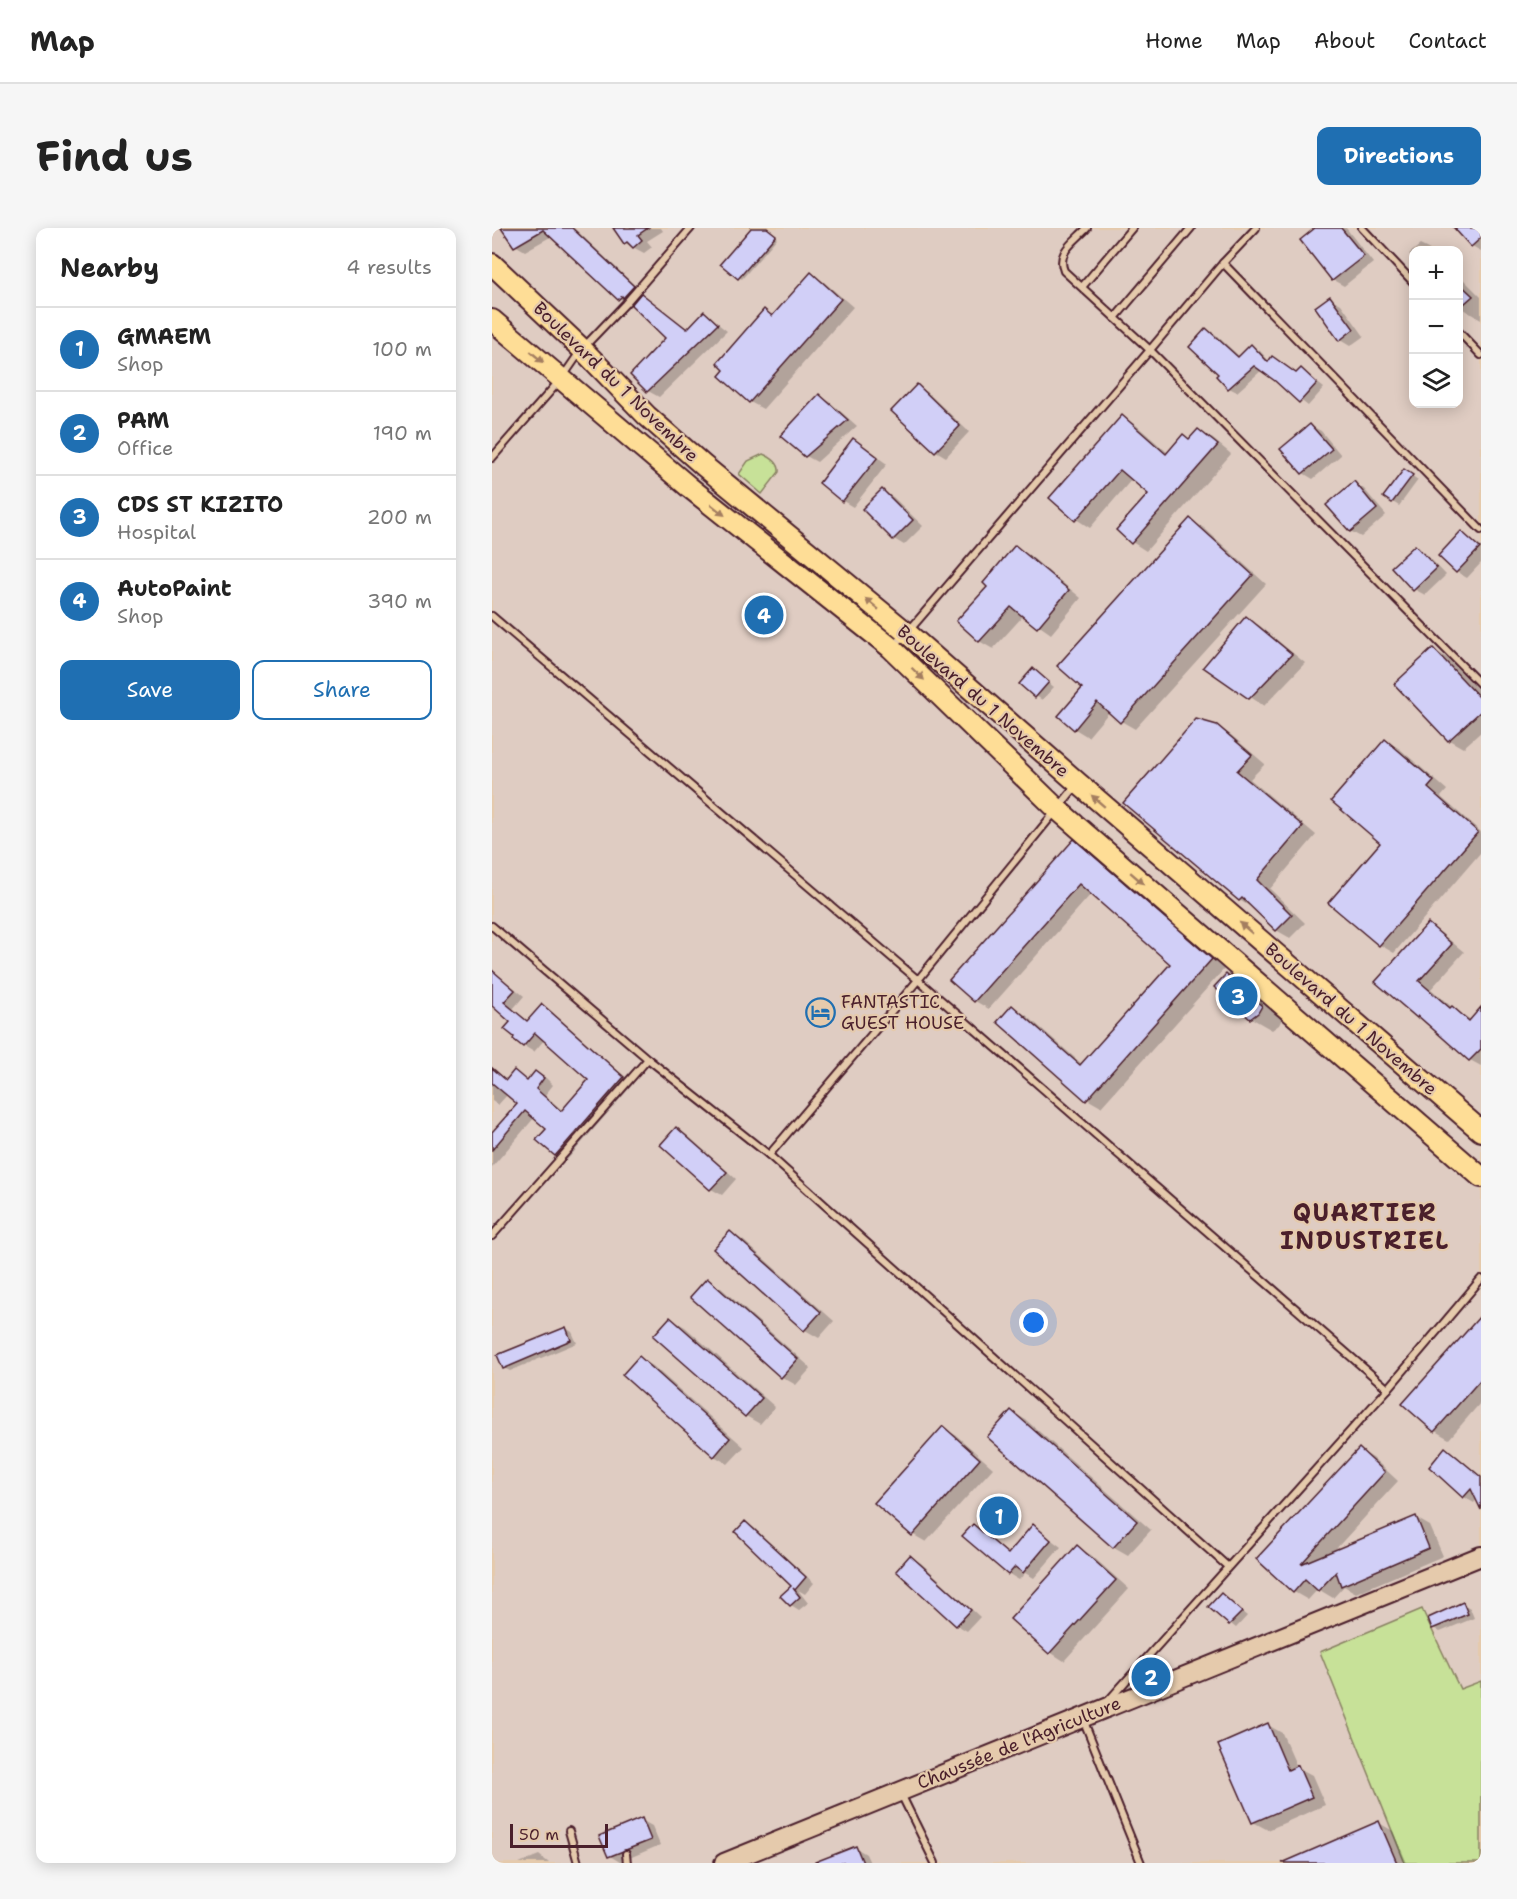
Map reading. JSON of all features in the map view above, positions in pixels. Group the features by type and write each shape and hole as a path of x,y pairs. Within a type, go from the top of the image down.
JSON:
{"main road":[{"name":"Boulevard du 1 Novembre","path":"492,264 582,349 647,416 704,466 907,633 1481,1131"},
{"name":"Boulevard du 1 Novembre","path":"492,320 689,487 890,647 1057,808 1481,1178"},
{"path":"689,487 704,466"},
{"path":"1289,1011 1312,986"}],"street":[{"name":"Chaussée de l'Agriculture","path":"726,1862 1481,1556"}],"lane":[{"path":"492,458 562,378 582,349 625,304 691,228"},
{"path":"1087,228 1062,255 1060,262 1064,271 1150,350 1481,684"},
{"path":"1082,287 1132,228"},
{"path":"1115,318 1191,228"},
{"path":"890,647 907,633 1223,263 1256,228"},
{"path":"1362,228 1409,279"},
{"path":"1223,263 1481,530"},
{"path":"1463,336 1481,355"},
{"path":"492,616 918,980 1388,1389"},
{"path":"769,1155 918,980 1078,783"},
{"path":"492,926 648,1059 769,1155 1227,1566"},
{"path":"492,1236 648,1059"},
{"path":"1141,1863 1090,1715 1388,1389 1481,1279"},
{"path":"899,1791 934,1863"},
{"path":"569,1831 578,1863"},
{"path":"626,1854 627,1863"}],"shaded area":[{"path":"492,228 1481,228 1481,1681 1460,1689 1428,1618 1320,1652 1405,1863 492,1863"}],"green space":[{"path":"763,454 776,463 779,472 762,494 739,474 748,461"},
{"path":"1422,1609 1460,1689 1481,1681 1481,1863 1405,1863 1320,1652"}],"building":[{"path":"501,228 572,228 634,286 618,300 543,230 514,247"},
{"path":"613,228 648,228 638,235 642,240 633,248 627,242 624,244"},
{"path":"751,228 767,228 776,235 738,279 720,264"},
{"path":"1315,228 1341,228 1364,256 1332,281 1300,240"},
{"path":"1454,228 1481,228 1481,238 1471,247"},
{"path":"811,272 841,299 749,403 719,376 724,370 717,363 764,309 772,316"},
{"path":"1463,287 1473,296 1463,305"},
{"path":"641,293 687,329 704,311 718,324 647,392 630,375 665,338 631,305"},
{"path":"1330,296 1354,329 1339,341 1315,307"},
{"path":"1206,328 1238,357 1251,344 1268,362 1272,356 1296,373 1301,368 1317,383 1299,403 1254,366 1228,389 1216,376 1218,374 1189,347"},
{"path":"917,384 960,426 935,452 891,411"},
{"path":"819,394 848,420 805,457 780,436"},
{"path":"1122,415 1166,454 1183,434 1189,439 1198,429 1218,445 1131,544 1116,530 1148,494 1120,470 1075,521 1049,498"},
{"path":"1310,424 1332,449 1302,474 1280,449"},
{"path":"853,438 878,457 842,502 819,483"},
{"path":"1404,469 1413,475 1392,503 1383,497"},
{"path":"1354,481 1377,509 1350,532 1326,505"},
{"path":"882,489 913,520 893,540 862,509"},
{"path":"1190,518 1253,575 1120,723 1097,702 1074,730 1058,716 1082,688 1057,666"},
{"path":"1461,531 1480,548 1456,573 1438,556"},
{"path":"1015,545 1069,590 1037,628 1011,607 979,642 956,621 987,587 983,583"},
{"path":"1415,545 1437,568 1413,591 1391,567"},
{"path":"1246,616 1292,654 1249,699 1203,667"},
{"path":"1433,648 1481,699 1481,711 1448,741 1394,684"},
{"path":"1033,668 1049,682 1035,698 1019,684"},
{"path":"1196,719 1217,725 1252,755 1237,771 1303,826 1257,880 1292,915 1276,931 1242,898 1239,901 1123,803"},
{"path":"1385,739 1434,781 1428,788 1478,832 1379,946 1328,903 1380,843 1331,801"},
{"path":"1074,839 1212,959 1086,1101 997,1022 1012,1005 1080,1065 1170,964 1079,884 974,1002 949,980"},
{"path":"1428,923 1452,944 1419,981 1469,1021 1481,1007 1481,1049 1469,1061 1375,982"},
{"path":"492,970 515,990 504,1002 527,1021 542,1004 624,1077 555,1156 536,1140 546,1129 525,1111 492,1150 492,1132 517,1104 492,1083 492,1068 506,1080 514,1070 527,1081 535,1071 544,1078 536,1089 561,1111 588,1080 535,1033 523,1047 504,1029 510,1022 492,1006"},
{"path":"1226,974 1262,1006 1258,1013 1250,1019 1214,987"},
{"path":"676,1127 727,1172 710,1190 660,1145"},
{"path":"730,1231 821,1312 804,1331 713,1249"},
{"path":"707,1278 798,1359 781,1378 690,1297"},
{"path":"1481,1315 1481,1379 1434,1432 1402,1404"},
{"path":"670,1317 762,1398 745,1417 653,1336"},
{"path":"566,1327 571,1340 503,1369 497,1355"},
{"path":"639,1356 730,1438 714,1457 622,1375"},
{"path":"1011,1410 1137,1521 1113,1548 987,1437"},
{"path":"943,1426 980,1459 912,1536 874,1503"},
{"path":"1445,1447 1481,1477 1481,1510 1471,1489 1463,1498 1429,1467"},
{"path":"1359,1448 1385,1472 1301,1564 1416,1516 1429,1548 1341,1586 1336,1572 1318,1591 1305,1579 1293,1593 1256,1559"},
{"path":"745,1521 806,1577 795,1590 793,1588 800,1597 790,1606 780,1596 791,1586 735,1532"},
{"path":"973,1524 1008,1554 1033,1524 1051,1540 1023,1573 1015,1567 1008,1575 962,1536"},
{"path":"1077,1545 1116,1580 1049,1654 1010,1619"},
{"path":"910,1555 971,1610 956,1626 896,1571"},
{"path":"1221,1593 1242,1612 1229,1625 1208,1607"},
{"path":"1463,1602 1468,1614 1432,1629 1428,1618"},
{"path":"1268,1723 1288,1770 1298,1765 1312,1797 1252,1823 1218,1745"},
{"path":"642,1818 651,1840 608,1857 599,1836"},
{"path":"1379,1821 1397,1863 1282,1863"},
{"path":"856,1846 863,1863 815,1863 815,1862"}],"place":[{"name":"AutoPaint","path":"764,615"},
{"name":"CDS ST KIZITO","path":"1238,996"},
{"name":"FANTASTIC GUEST HOUSE","path":"820,1012"},
{"name":"GMAEM","path":"999,1516"},
{"name":"PAM","path":"1151,1677"}],"district":[{"name":"QUARTIER INDUSTRIEL","path":"1365,1227"}]}
